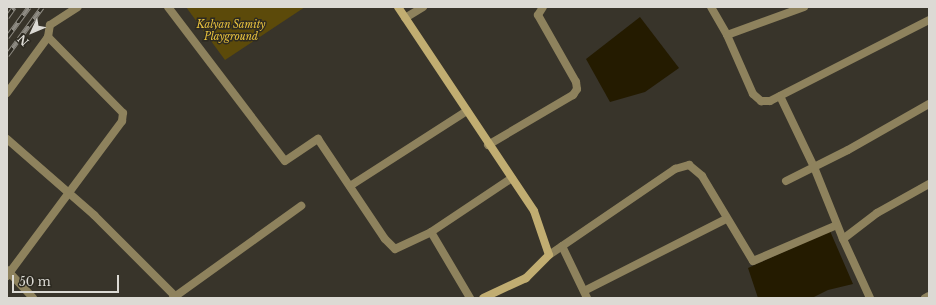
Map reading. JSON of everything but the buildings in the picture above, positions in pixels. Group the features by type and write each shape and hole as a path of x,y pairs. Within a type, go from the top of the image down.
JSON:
{"street":[{"path":"7,93 48,38 50,25 78,7"},
{"path":"168,7 285,162 318,139 385,239 395,249 431,232 512,178"},
{"path":"398,7 488,145 534,211 549,255"},
{"path":"405,18 423,7"},
{"path":"488,145 573,95 577,89 576,82 538,15 543,7"},
{"path":"711,7 727,35 754,94 761,101 770,101 929,20"},
{"path":"727,35 804,7"},
{"path":"33,298 8,273 67,192 118,130 122,121 123,113 48,38"},
{"path":"780,96 814,167 842,239 870,298"},
{"path":"786,180 814,167 929,104"},
{"path":"350,186 467,111"},
{"path":"7,139 94,215 174,297 301,206"},
{"path":"483,298 526,278 549,255 675,169 689,165 702,176 726,219 753,261 837,225"},
{"path":"842,239 877,213 929,184"},
{"path":"562,246 585,295 726,219"},
{"path":"431,232 470,298"},
{"path":"925,298 929,296"}],"green space":[{"name":"Kalyan Samity Playground","path":"186,7 305,7 225,60"}],"shaded area":[{"path":"640,17 679,68 645,92 610,102 586,59"},
{"path":"830,231 853,284 828,290 812,298 758,298 748,268"}],"railway":[{"path":"7,17 14,7"},
{"path":"7,37 29,7"},
{"path":"7,55 42,7"}]}
